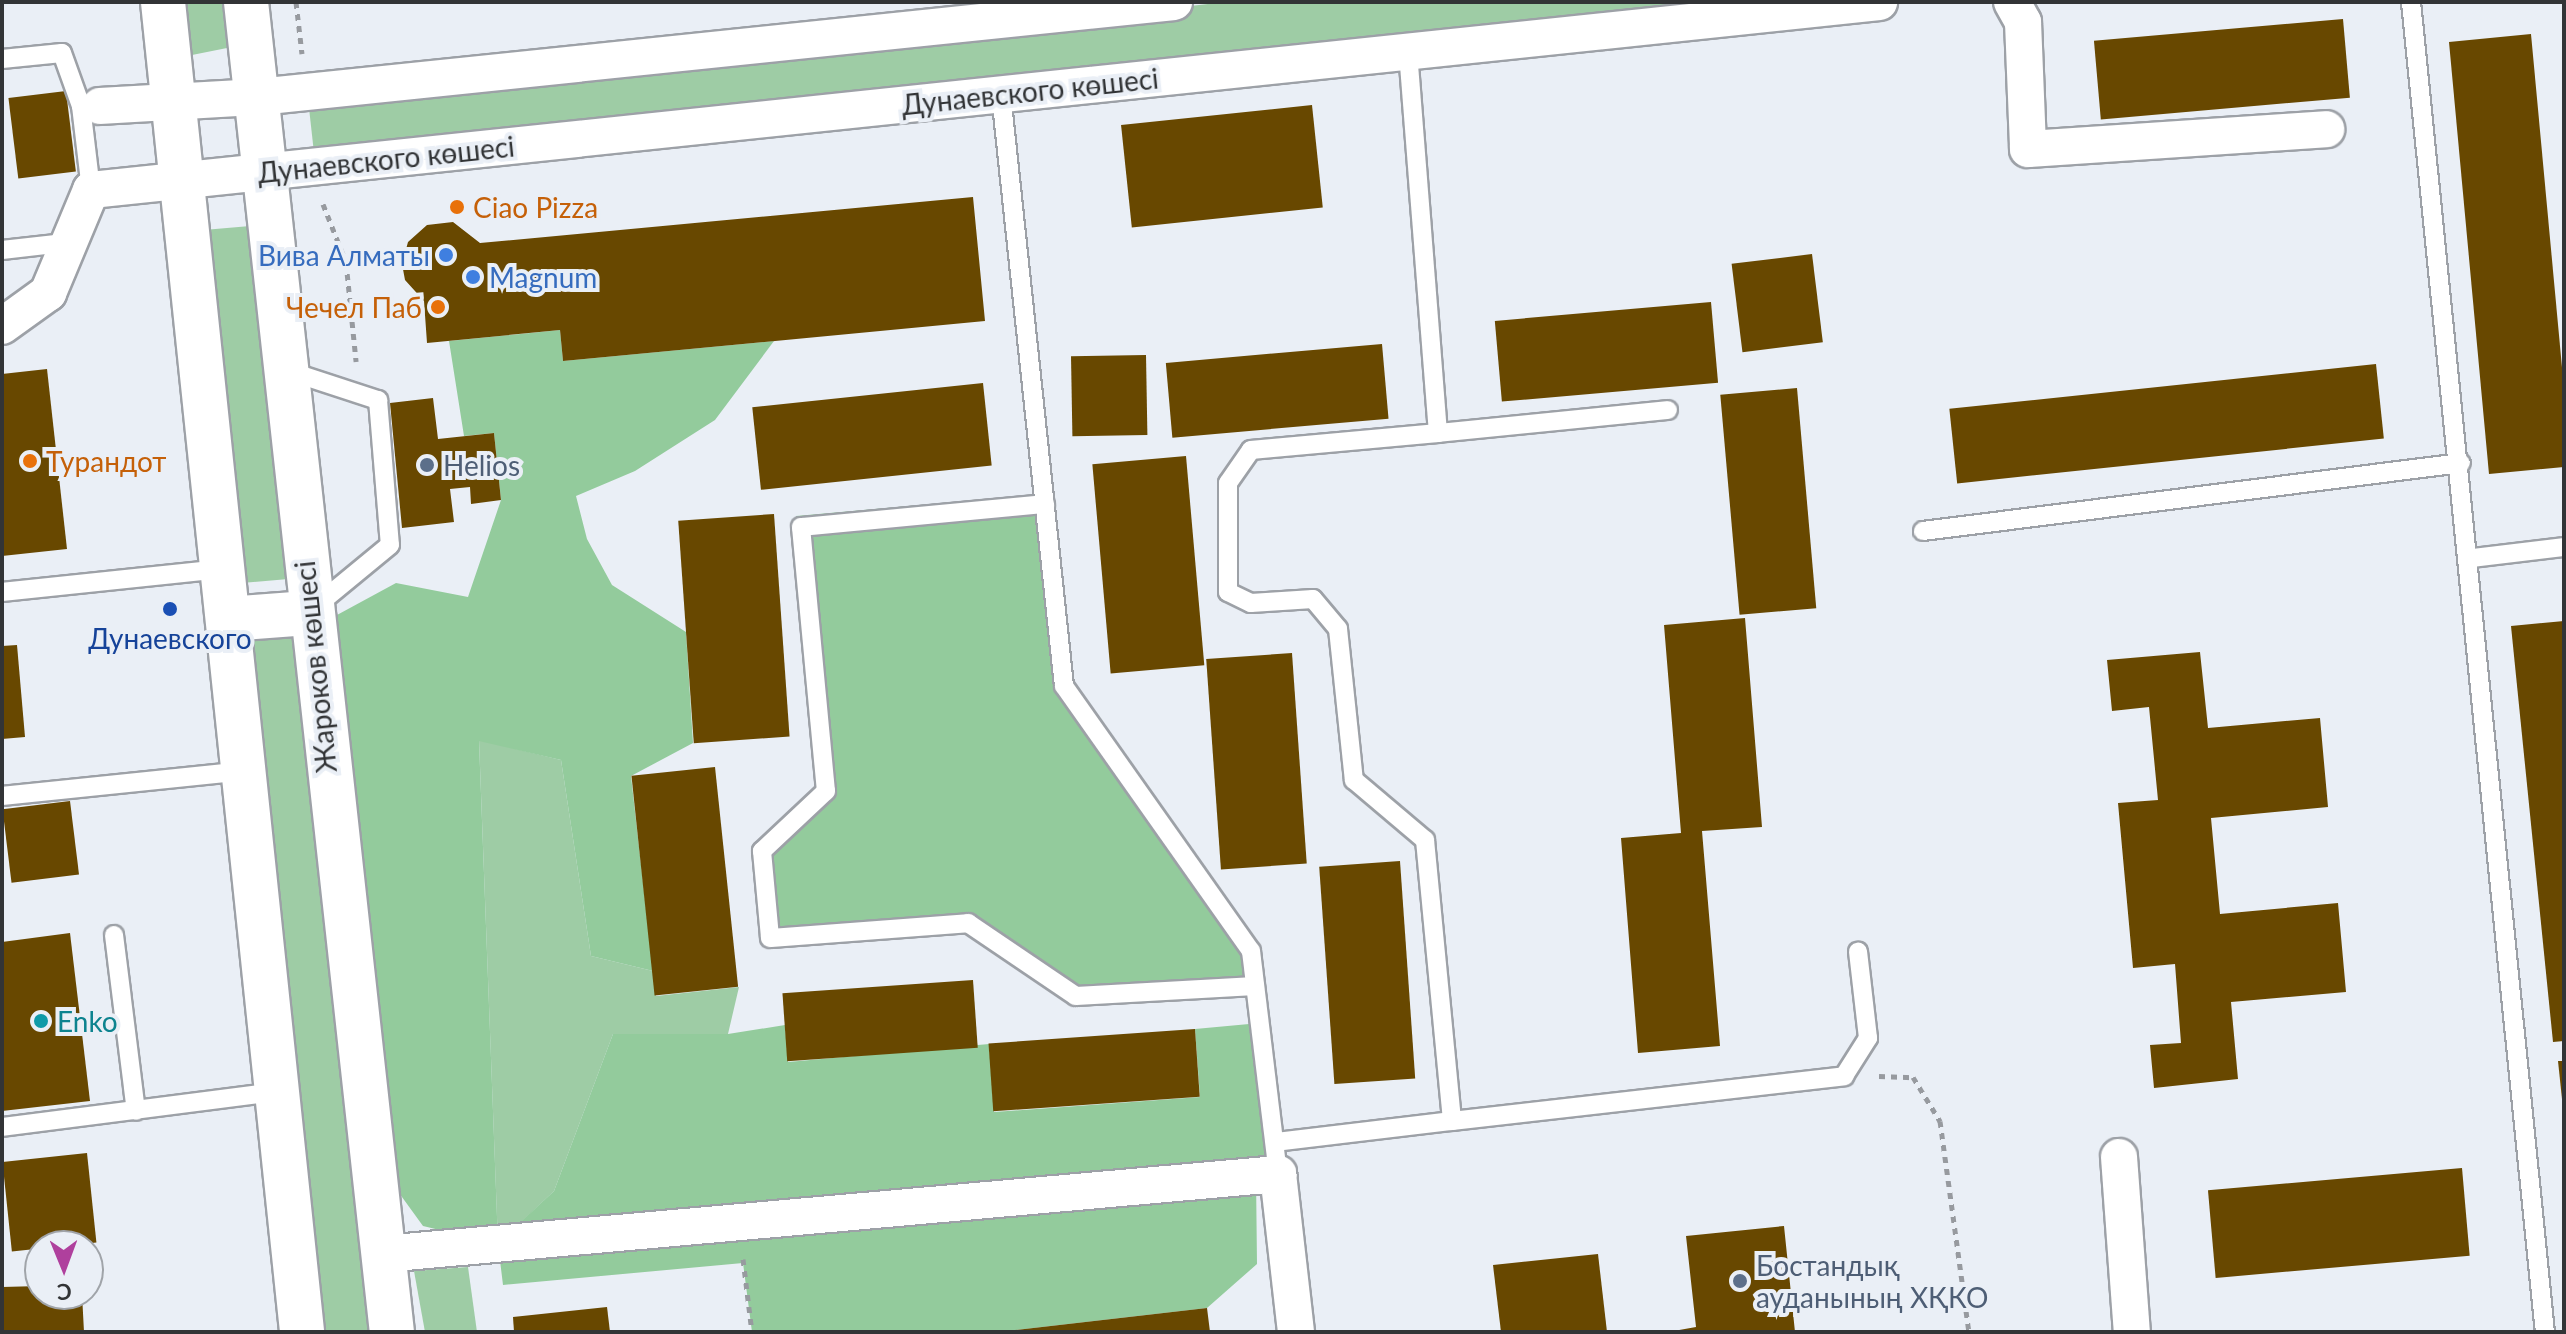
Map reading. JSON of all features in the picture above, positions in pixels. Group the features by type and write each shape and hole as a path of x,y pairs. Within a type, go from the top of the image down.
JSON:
{"main road":[{"path":"163,2 302,1332"},
{"name":"Жароков көшесі","path":"246,2 267,171 308,613 392,1332"},
{"path":"228,619 308,613"}],"street":[{"path":"90,106 258,97 1063,8 1174,2"},
{"name":"Дунаевского көшесі","path":"99,190 1879,2"},
{"path":"2012,2 2023,22 2028,149 2326,129"},
{"path":"2,326 48,293 63,243 99,190"},
{"path":"2119,1157 2132,1332"},
{"path":"383,1254 738,1223 1277,1158 1296,1332"}],"lane":[{"path":"2411,2 2472,558 2545,1332"},
{"path":"1408,52 1438,433"},
{"path":"2,59 62,53 90,106 99,190"},
{"path":"1001,94 1064,686 1251,951 1277,1158 1452,1121 1844,1076 1868,1038 1858,952"},
{"path":"2,250 63,243"},
{"path":"286,370 378,400 390,545 308,613"},
{"path":"1452,1121 1425,840 1354,780 1338,629 1313,599 1251,603 1228,592 1228,483 1251,450 1668,410"},
{"path":"1923,531 2461,463"},
{"path":"1045,504 801,527 826,791 762,851 770,938 968,923 1076,996 1255,986"},
{"path":"2472,558 2564,547"},
{"path":"2,592 222,569"},
{"path":"2,796 243,771"},
{"path":"114,935 136,1111"},
{"path":"2,1127 277,1092"}],"path":[{"path":"296,2 303,59"},
{"path":"319,193 346,262 359,393"},
{"path":"1844,1076 1913,1077 1940,1121 1969,1332"},
{"path":"738,1223 752,1332"}],"green space":[{"path":"181,2 222,2 227,48 187,56"},
{"path":"1225,2 1873,2 314,153 309,108"},
{"path":"272,224 303,578 217,585 186,231"},
{"path":"560,330 563,361 774,341 715,420 635,471 576,496 587,539 612,585 686,632 693,743 631,776 653,971 591,956 561,760 479,741 498,1243 554,1191 613,1034 728,1034 785,1025 788,1062 989,1044 994,1112 1200,1097 1195,1029 1260,1023 1278,1174 1256,1176 1257,1264 1207,1308 998,1332 752,1332 743,1263 503,1285 498,1244 423,1226 394,1186 337,615 396,583 468,597 501,500 494,433 464,436 449,341"},
{"path":"1043,494 1064,686 1251,951 1255,986 1076,996 968,923 770,938 762,851 826,791 796,516"},
{"path":"309,629 395,1332 315,1332 230,639"},
{"path":"479,740 561,760 591,956 653,971 656,996 739,987 728,1034 613,1034 554,1191 498,1244"},
{"path":"468,1267 477,1332 425,1332 414,1271"}],"building":[{"path":"2343,19 2350,98 2101,119 2094,41"},
{"path":"2531,34 2564,389 2564,467 2489,474 2449,42"},
{"path":"66,91 76,171 18,178 8,98"},
{"path":"1312,105 1323,207 1132,228 1121,125"},
{"path":"973,197 985,321 563,361 560,330 427,343 424,301 405,280 402,264 408,242 427,225 453,222 480,243"},
{"path":"1812,254 1823,342 1742,352 1732,264"},
{"path":"1711,302 1718,383 1502,402 1495,321"},
{"path":"1382,344 1389,419 1172,438 1166,363"},
{"path":"1146,355 1147,435 1072,436 1071,356"},
{"path":"2376,364 2384,439 1957,483 1949,409"},
{"name":"Турандот","path":"47,369 67,549 2,556 2,374"},
{"path":"983,383 992,466 761,490 752,407"},
{"path":"1797,388 1816,608 1740,615 1720,395"},
{"path":"433,398 438,439 494,433 501,500 471,504 470,487 450,489 454,522 402,528 390,403"},
{"path":"1186,456 1204,665 1111,673 1092,464"},
{"path":"774,514 790,736 694,743 678,521"},
{"path":"1745,618 1762,827 1702,831 1720,1046 1638,1053 1621,838 1681,833 1664,625"},
{"path":"2564,621 2564,1041 2553,1042 2511,626"},
{"path":"17,645 25,737 2,739 2,646"},
{"path":"2200,652 2208,728 2320,718 2328,807 2211,818 2220,914 2338,903 2346,992 2231,1002 2238,1079 2154,1088 2150,1045 2181,1043 2175,964 2133,968 2118,803 2158,800 2149,707 2112,711 2107,660"},
{"path":"1292,653 1307,863 1221,869 1206,659"},
{"path":"715,767 738,987 655,996 631,776"},
{"path":"70,801 79,874 12,883 3,809"},
{"path":"1400,861 1415,1078 1334,1084 1319,867"},
{"name":"Enko","path":"70,933 90,1101 2,1111 2,942"},
{"path":"973,980 978,1048 787,1061 782,993"},
{"path":"1195,1029 1200,1097 993,1111 989,1043"},
{"path":"2558,1061 2564,1061 2564,1099 2562,1099"},
{"path":"87,1153 95,1230 24,1230 24,1250 12,1251 2,1162"},
{"path":"2462,1168 2470,1256 2216,1278 2208,1190"},
{"name":"Бостандық ауданының ХҚКО","path":"1784,1226 1795,1332 1668,1332 1696,1327 1686,1236"},
{"path":"1598,1254 1607,1332 1501,1332 1493,1265"},
{"path":"24,1286 24,1310 83,1310 84,1332 2,1332 2,1287"},
{"path":"607,1307 610,1332 514,1332 513,1317"},
{"path":"1207,1308 1210,1332 1015,1330"}],"place":[{"name":"Ciao Pizza","path":"457,207"},
{"name":"Вива Алматы","path":"446,255"},
{"name":"Magnum","path":"473,277"},
{"name":"Чечел Паб","path":"438,307"},
{"name":"Турандот","path":"30,461"},
{"name":"Helios","path":"427,465"},
{"name":"Дунаевского","path":"170,609"},
{"name":"Enko","path":"41,1021"},
{"name":"Бостандық ауданының ХҚКО","path":"1740,1281"}]}
